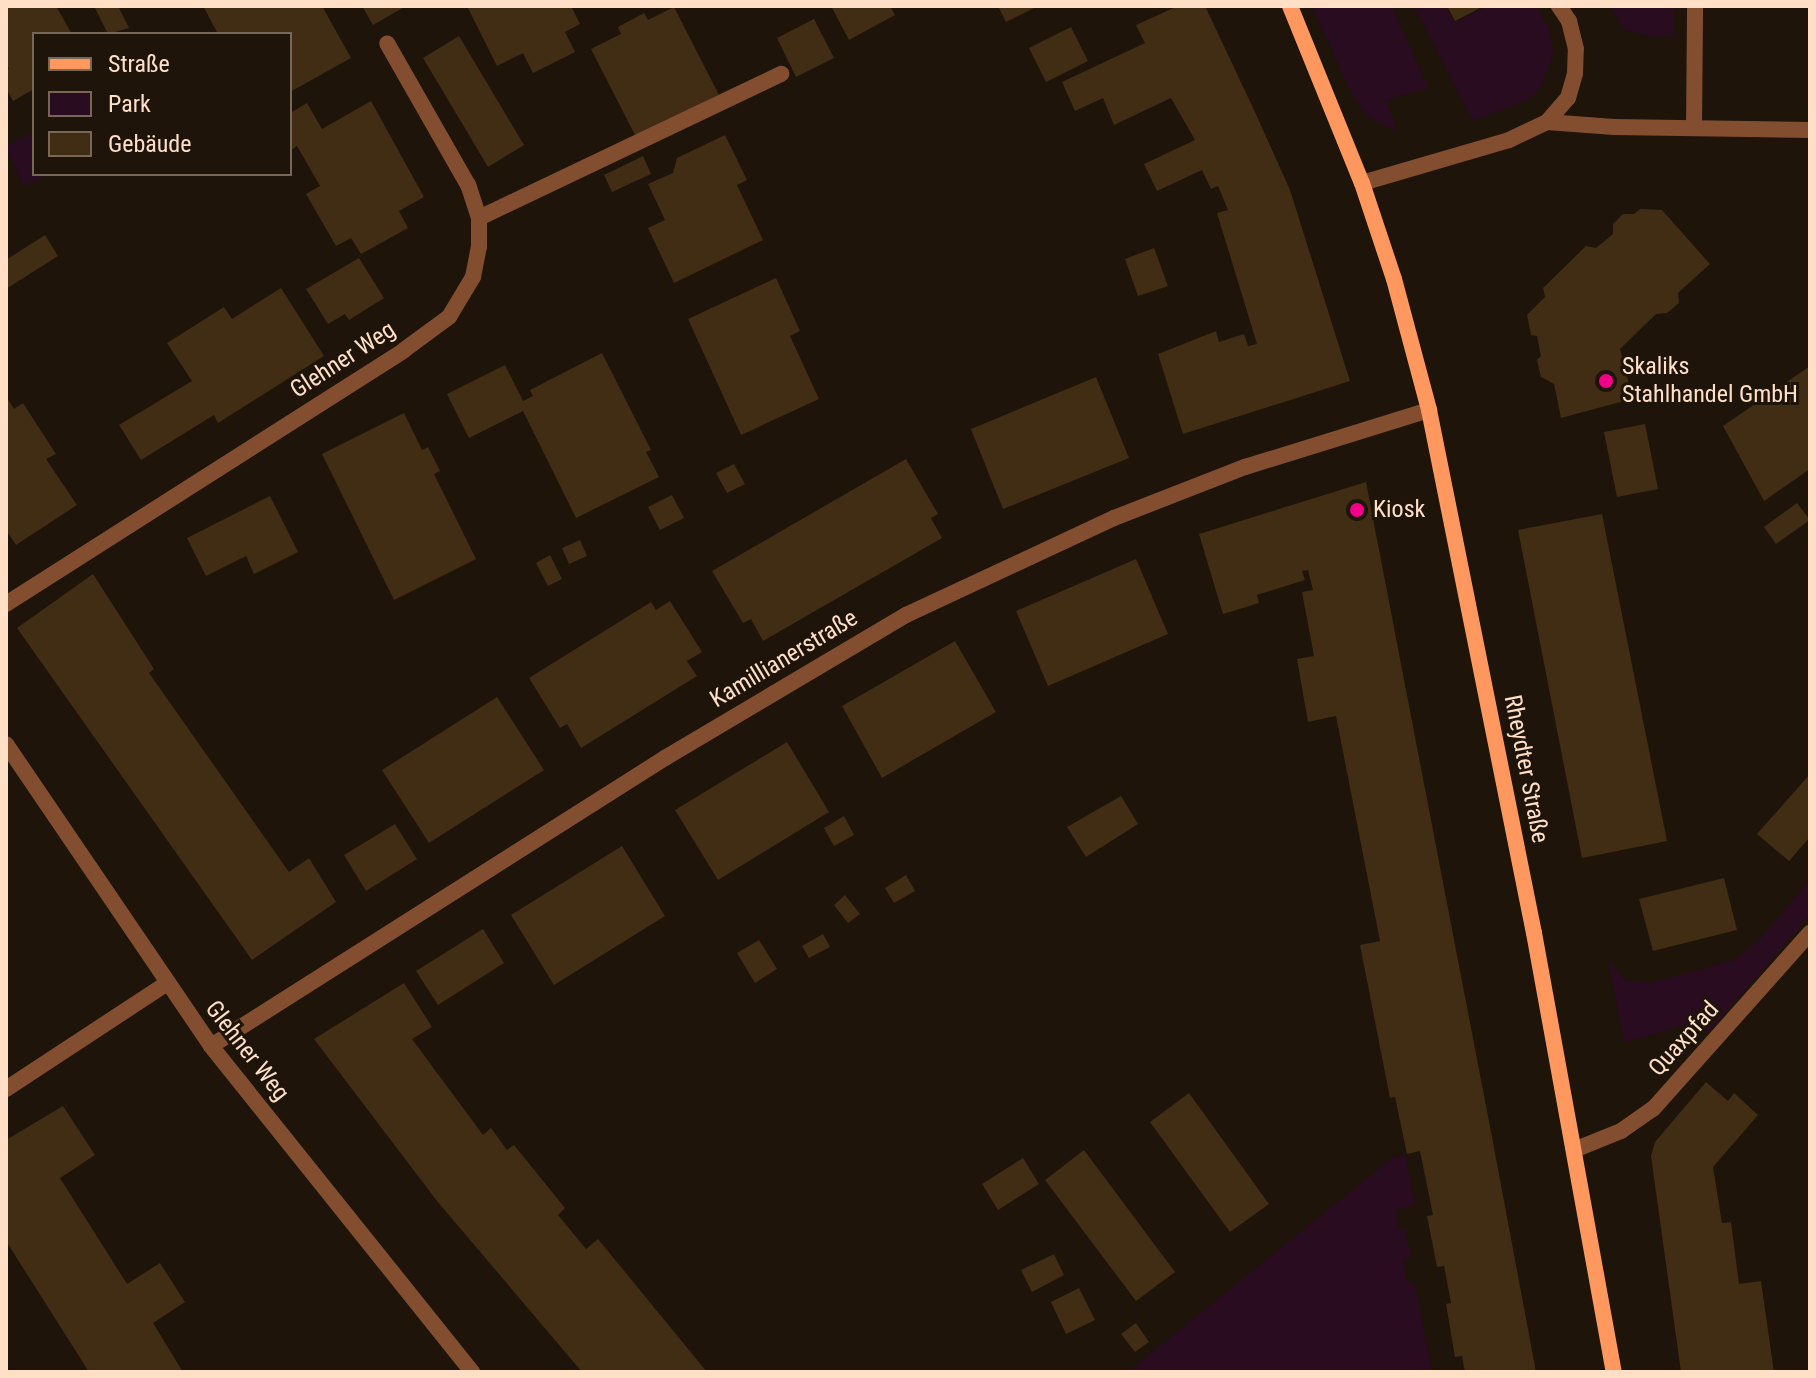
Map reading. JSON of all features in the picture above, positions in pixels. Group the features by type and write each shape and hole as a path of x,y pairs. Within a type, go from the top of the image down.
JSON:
{"main road":[{"name":"Rheydter Straße","path":"1290,7 1362,183 1394,279 1429,410 1574,1150 1614,1372"}],"street":[{"path":"1362,183 1509,140 1547,122 1568,98 1575,73 1576,49 1569,21 1559,6"},
{"path":"1694,128 1695,6"},
{"name":"Glehner Weg","path":"6,604 390,359 449,317 473,277 479,247 479,218 468,185 387,43"},
{"path":"479,218 781,74"},
{"path":"1547,122 1810,130"},
{"name":"Kamillianerstraße","path":"211,1046 665,758 906,615 1128,512 1245,467 1429,410"},
{"name":"Glehner Weg","path":"6,744 166,984 211,1046 472,1372"},
{"name":"Quaxpfad","path":"1574,1150 1621,1131 1653,1109 1810,933"},
{"path":"6,1089 166,984"}],"green space":[{"path":"1312,6 1392,6 1428,88 1386,100 1398,133 1367,116 1351,92"},
{"path":"1414,6 1446,6 1455,23 1487,6 1536,6 1548,28 1554,52 1541,87 1529,99 1473,121"},
{"path":"1611,6 1674,6 1674,36 1653,37 1624,30"},
{"path":"32,132 32,176 44,176 24,187 6,146"},
{"path":"1810,880 1810,915 1708,1033 1692,1023 1624,1043 1608,960 1625,980 1650,983 1734,960 1759,940"},
{"path":"1405,1154 1415,1205 1395,1210 1398,1229 1405,1228 1411,1257 1402,1259 1407,1281 1415,1285 1432,1372 1128,1372 1392,1158"}],"building":[{"path":"6,6 56,6 71,32 32,32 32,90 13,101 6,88 6,70 9,69 6,62"},
{"path":"94,6 118,6 129,28 107,32"},
{"path":"203,6 322,6 351,58 292,91 292,32 217,32"},
{"path":"362,6 406,6 373,25"},
{"path":"467,6 571,6 580,24 565,32 575,52 533,73 523,53 497,66"},
{"path":"831,6 890,6 895,15 849,40"},
{"path":"998,6 1038,6 1006,22"},
{"path":"1178,6 1205,6 1255,112 1290,190 1350,381 1183,434 1158,354 1216,331 1219,342 1244,334 1248,346 1257,344 1217,213 1228,210 1218,186 1211,189 1202,170 1157,191 1144,164 1195,140 1171,98 1114,125 1103,98 1075,111 1062,82 1145,43 1136,25"},
{"path":"1447,6 1484,6 1455,21"},
{"path":"674,7 719,95 636,137 591,49 621,34 618,27 644,13 648,20"},
{"path":"814,19 834,58 796,77 777,38"},
{"path":"1071,27 1088,61 1046,82 1029,48"},
{"path":"459,36 524,145 488,167 423,58"},
{"path":"371,101 424,197 399,211 408,228 361,254 351,238 336,246 306,194 320,186 297,146 292,150 292,112 307,103 322,129"},
{"path":"725,135 747,180 737,185 763,240 674,283 648,228 665,220 648,184 673,173 677,158"},
{"path":"643,156 651,174 612,192 604,175"},
{"path":"1640,209 1662,210 1710,264 1678,293 1679,303 1667,313 1656,314 1620,349 1631,392 1624,401 1561,418 1554,384 1541,377 1537,336 1531,335 1527,315 1545,297 1543,288 1586,246 1596,248 1613,234 1613,224 1623,214 1634,214"},
{"path":"45,235 58,256 6,289 6,260"},
{"path":"1154,248 1168,286 1138,296 1125,259"},
{"path":"359,258 384,298 349,320 345,314 328,324 306,289"},
{"path":"776,278 800,331 790,336 819,399 741,435 688,319"},
{"path":"281,288 324,356 218,423 214,415 141,460 119,425 192,381 167,343 224,307 232,319"},
{"path":"602,353 651,450 646,452 659,477 576,518 523,411 469,438 447,394 505,365 523,401 533,396 530,390"},
{"path":"1810,366 1810,469 1764,501 1723,426"},
{"path":"1096,377 1129,458 1003,509 971,429"},
{"path":"6,396 14,409 23,403 56,454 46,459 77,505 16,545 6,530"},
{"path":"404,413 422,450 428,447 440,471 434,474 476,559 394,600 322,454"},
{"path":"1645,424 1658,489 1617,497 1604,432"},
{"path":"906,459 938,514 931,518 942,538 763,641 751,619 743,623 712,571"},
{"path":"734,464 745,484 727,493 716,473"},
{"path":"1366,482 1536,1372 1465,1372 1462,1356 1455,1357 1446,1304 1451,1303 1444,1266 1437,1267 1427,1216 1433,1215 1420,1151 1407,1154 1395,1097 1390,1098 1360,945 1380,941 1336,716 1308,722 1297,659 1314,656 1302,592 1313,590 1308,570 1302,571 1305,580 1257,595 1259,603 1223,614 1199,534"},
{"path":"672,495 684,518 660,530 648,507"},
{"path":"270,496 298,552 254,574 246,556 206,576 187,538"},
{"path":"1797,503 1810,520 1776,544 1764,527"},
{"path":"1602,514 1667,841 1582,858 1518,530"},
{"path":"580,540 587,556 569,564 562,548"},
{"path":"550,555 562,579 548,586 536,563"},
{"path":"1136,559 1168,634 1048,686 1016,611"},
{"path":"93,574 154,669 149,673 289,872 309,858 336,902 252,960 17,628"},
{"path":"670,601 702,652 687,661 697,676 581,748 567,724 560,728 529,678 651,602 656,610"},
{"path":"955,641 996,712 882,778 842,706"},
{"path":"497,697 544,770 429,843 382,770"},
{"path":"787,742 829,812 718,880 675,810"},
{"path":"1810,774 1810,837 1789,861 1757,834"},
{"path":"1121,796 1138,824 1086,857 1067,827"},
{"path":"844,816 854,835 834,846 824,828"},
{"path":"395,824 417,859 366,891 344,855"},
{"path":"622,846 665,916 554,985 511,915"},
{"path":"906,875 915,891 894,903 885,888"},
{"path":"1724,878 1737,930 1653,951 1639,899"},
{"path":"845,895 860,914 848,923 834,905"},
{"path":"483,929 504,963 438,1005 416,971"},
{"path":"823,934 830,947 809,958 802,946"},
{"path":"759,940 777,969 755,983 737,953"},
{"path":"404,983 432,1027 412,1039 483,1135 491,1128 507,1150 514,1145 565,1208 558,1215 586,1249 598,1239 707,1372 582,1372 437,1201 314,1039"},
{"path":"1706,1082 1728,1101 1734,1093 1758,1115 1713,1167 1722,1223 1731,1222 1739,1284 1761,1281 1774,1372 1681,1372 1651,1156 1655,1142"},
{"path":"1189,1093 1269,1204 1230,1232 1150,1122"},
{"path":"63,1106 95,1155 60,1178 127,1284 160,1263 185,1302 153,1323 183,1372 89,1372 6,1241 6,1140"},
{"path":"1084,1150 1175,1272 1136,1301 1045,1180"},
{"path":"1023,1158 1039,1184 998,1210 982,1184"},
{"path":"1054,1254 1064,1275 1032,1292 1021,1270"},
{"path":"1079,1288 1095,1320 1066,1334 1051,1302"},
{"path":"1136,1323 1149,1342 1135,1352 1121,1334"}],"place":[{"name":"Skaliks Stahlhandel GmbH","path":"1606,381"},
{"name":"Kiosk","path":"1357,510"}]}
